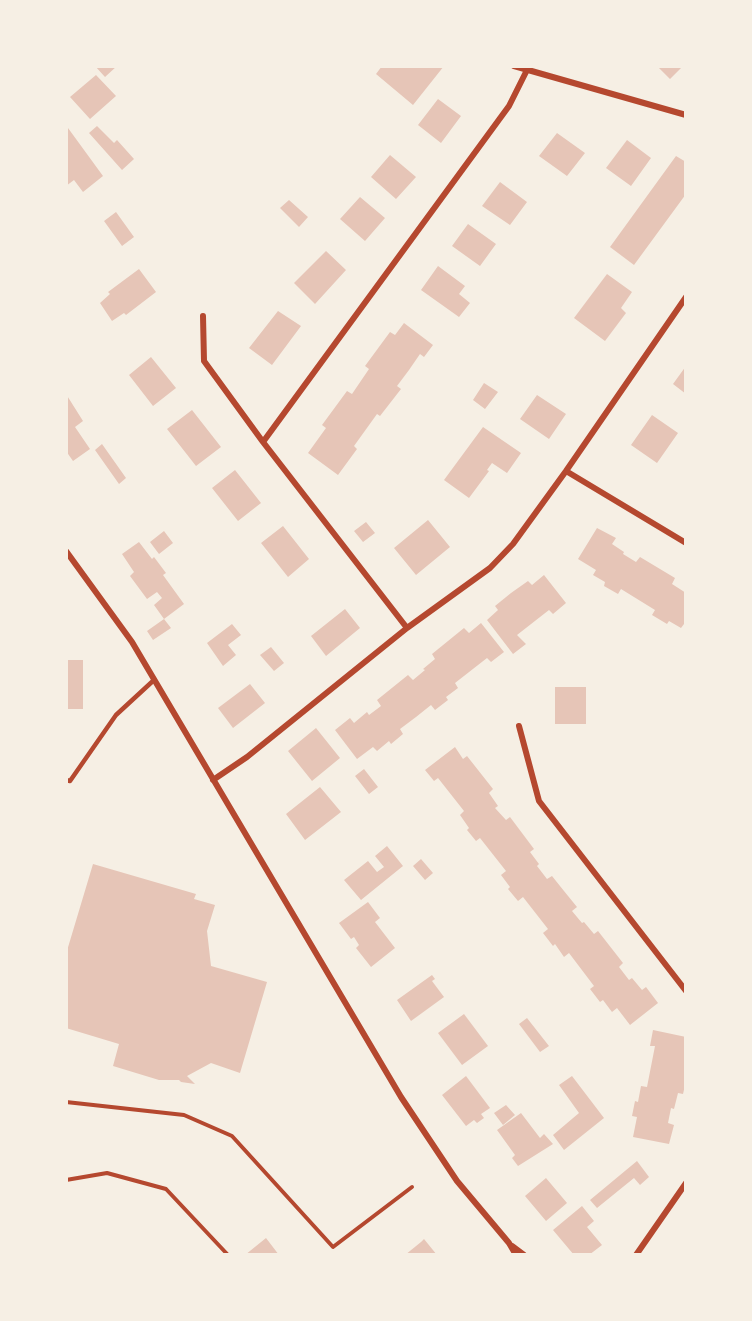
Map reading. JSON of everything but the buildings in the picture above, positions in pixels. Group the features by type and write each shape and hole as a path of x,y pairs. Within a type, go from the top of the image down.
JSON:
{"street":[{"path":"514,66 686,115"},
{"path":"263,442 509,106 527,70"},
{"path":"213,780 247,757 407,628 490,567 513,544 686,297"},
{"path":"203,316 204,361 263,442 407,628"},
{"path":"566,471 686,543"},
{"path":"66,551 132,642 401,1097 457,1181 509,1243 516,1255"},
{"path":"519,726 539,801 686,991"},
{"path":"634,1255 647,1241 686,1183"},
{"path":"645,1255 647,1241"},
{"path":"509,1243 524,1255"}],"lane":[{"path":"66,780 70,781 116,715 154,680"}],"path":[{"path":"66,1102 184,1115 232,1136 333,1247 412,1187"},
{"path":"66,1180 107,1173 166,1189 228,1255"}]}
